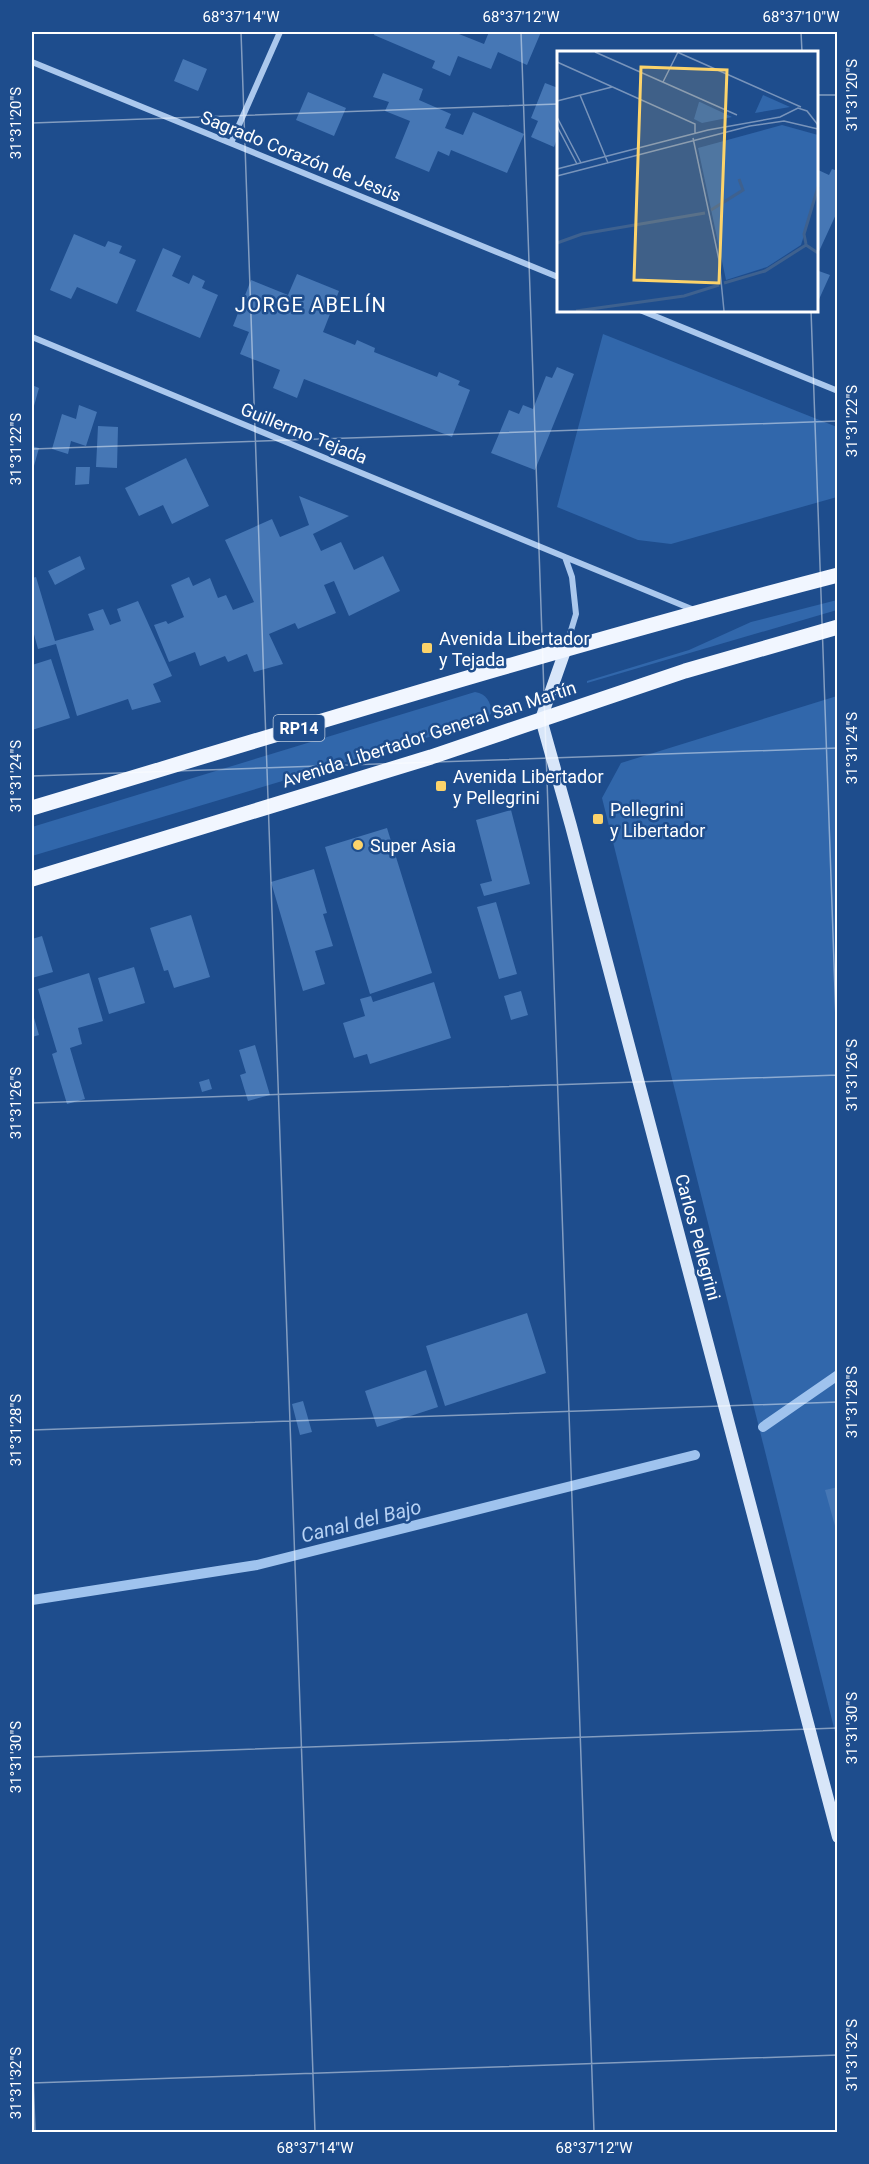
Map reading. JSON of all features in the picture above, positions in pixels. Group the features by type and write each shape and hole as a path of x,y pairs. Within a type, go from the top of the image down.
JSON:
{"main road":[{"name":"RP14","path":"32,808 566,648 837,575"},
{"name":"Avenida Libertador General San Martín","path":"32,879 420,761 684,671 837,627"},
{"path":"541,719 566,648"},
{"name":"Carlos Pellegrini","path":"541,719 837,1837"}],"street":[{"path":"231,143 280,32"},
{"name":"Sagrado Corazón de Jesús","path":"32,62 557,277"},
{"path":"645,312 837,391"},
{"name":"Guillermo Tejada","path":"32,338 697,612"},
{"path":"565,557 572,577 576,614 566,648"}],"shaded area":[{"path":"603,334 837,427 837,497 671,544 638,540 557,507"},
{"path":"837,600 837,610 587,683 587,681 689,650 751,622"},
{"path":"475,692 485,697 490,705 492,712 486,720 32,856 32,827"},
{"path":"837,696 837,1740 602,798 621,763"}],"building":[{"path":"375,32 454,32 484,44 489,32 541,32 527,65 498,52 491,69 458,56 450,76 432,68 435,61 374,35"},
{"path":"183,59 207,69 198,91 174,81"},
{"path":"383,73 423,89 419,100 451,114 445,128 463,135 473,112 524,134 507,173 451,150 449,156 438,151 429,172 395,158 410,121 385,111 389,102 373,97"},
{"path":"545,83 557,88 557,139 554,147 531,137 538,121 531,118"},
{"path":"308,92 346,108 334,136 296,120"},
{"path":"832,169 838,171 838,210 818,254 818,170 829,175"},
{"path":"74,234 105,247 108,241 122,246 119,253 136,260 117,304 77,287 71,299 50,290"},
{"path":"163,248 181,256 172,276 189,284 193,275 205,281 202,288 218,295 200,338 136,311"},
{"path":"818,271 830,275 818,302"},
{"path":"297,274 339,291 323,332 355,345 357,340 375,348 374,352 437,377 439,372 460,381 458,385 470,390 452,437 304,379 297,398 273,388 280,370 240,354 249,332 233,326 251,280 288,295"},
{"path":"557,367 574,374 535,470 491,453 509,410 519,414 523,405 533,409 546,376 552,378"},
{"path":"32,385 39,388 32,413"},
{"path":"79,405 97,412 86,446 71,441 68,454 52,449 62,414 76,419"},
{"path":"98,426 118,427 117,468 96,467"},
{"path":"32,446 39,448 32,473"},
{"path":"186,458 209,506 172,524 163,505 139,516 125,488"},
{"path":"76,467 90,467 89,484 75,485"},
{"path":"299,496 349,516 313,534 321,551 341,542 354,570 383,556 400,591 349,616 334,581 324,585 336,613 298,629 295,623 269,634 283,664 254,672 247,654 228,662 225,656 200,666 195,652 169,662 154,625 166,621 168,624 184,617 171,585 189,577 193,586 210,578 218,598 226,595 233,610 254,602 225,540 272,519 280,537 309,525"},
{"path":"80,556 85,569 55,585 48,571"},
{"path":"36,577 55,641 94,630 88,614 103,609 110,625 121,621 117,609 138,601 172,676 153,684 161,702 132,710 128,699 77,716 56,644 38,649 32,627 32,578"},
{"path":"51,659 70,718 32,730 32,665"},
{"path":"511,810 530,884 484,896 480,884 492,881 476,820"},
{"path":"387,828 432,973 370,994 325,847"},
{"path":"314,869 327,913 323,914 333,946 315,951 325,984 303,991 271,882"},
{"path":"496,902 517,974 499,979 477,907"},
{"path":"191,915 210,977 174,988 168,970 164,971 150,928"},
{"path":"42,936 53,972 32,978 32,939"},
{"path":"134,967 145,1003 109,1014 98,978"},
{"path":"89,973 103,1021 78,1028 82,1044 70,1048 85,1099 67,1104 52,1054 57,1052 38,989"},
{"path":"434,982 451,1038 370,1064 367,1054 354,1058 343,1023 365,1016 360,999 371,996 373,1002"},
{"path":"521,991 528,1015 511,1020 504,996"},
{"path":"32,1011 39,1035 32,1037"},
{"path":"255,1045 270,1095 248,1101 240,1075 246,1073 239,1050"},
{"path":"209,1079 212,1089 202,1092 199,1082"},
{"path":"527,1313 546,1373 445,1406 426,1346"},
{"path":"426,1370 438,1407 377,1427 365,1391"},
{"path":"303,1401 312,1432 300,1435 292,1404"},
{"path":"838,1487 838,1525 835,1526 825,1490"}],"waterway":[{"name":"Canal del Bajo","path":"763,1427 838,1375"},
{"name":"Canal del Bajo","path":"32,1600 257,1565 695,1455"}],"place":[{"name":"Avenida Libertador y Tejada","path":"427,648"},
{"name":"Avenida Libertador y Pellegrini","path":"441,786"},
{"name":"Pellegrini y Libertador","path":"598,819"},
{"name":"Super Asia","path":"358,845"}],"district":[{"name":"JORGE ABELÍN","path":"311,305"}]}
